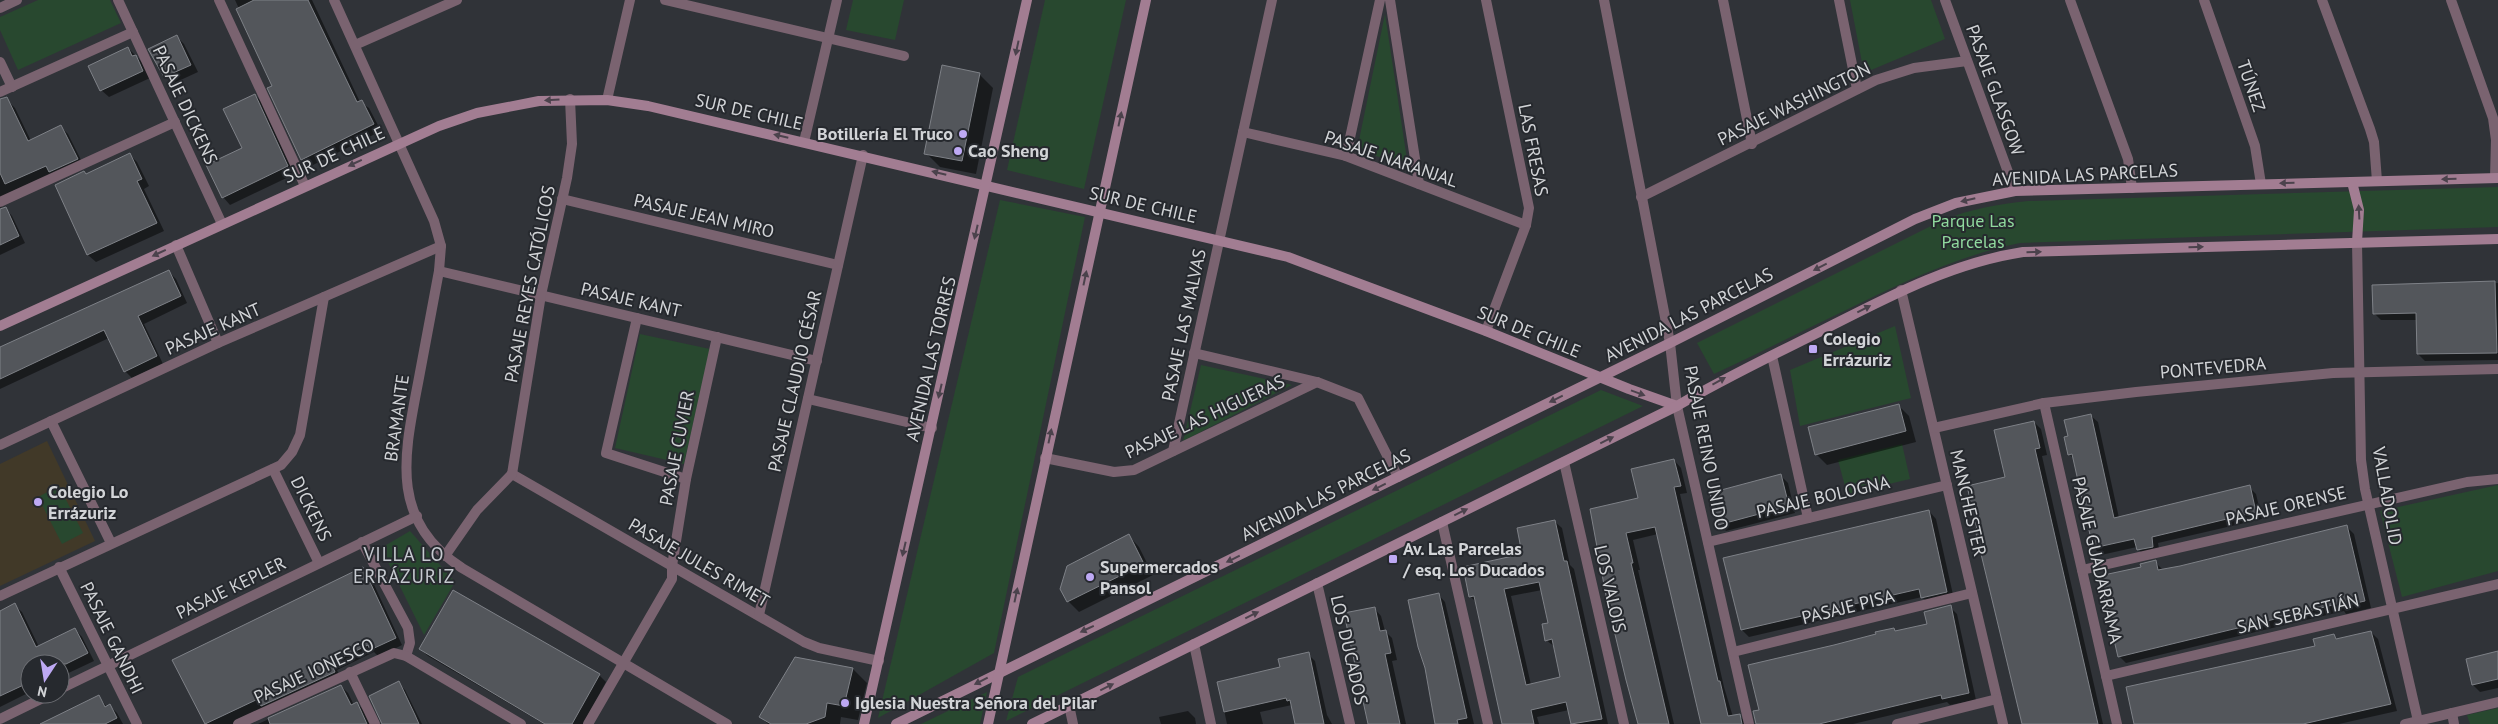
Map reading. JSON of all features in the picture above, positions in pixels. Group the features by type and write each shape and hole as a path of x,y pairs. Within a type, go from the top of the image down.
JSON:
{"street":[{"path":"0,8 17,0"},
{"name":"PASAJE DICKENS","path":"118,0 222,224"},
{"path":"219,0 305,186"},
{"name":"BRAMANTE","path":"334,0 434,220 441,246 439,271 405,463 408,492 416,516 424,530 445,556 727,724"},
{"path":"355,45 457,0"},
{"path":"607,100 630,0"},
{"path":"665,0 904,56"},
{"path":"804,142 837,0"},
{"name":"AVENIDA LAS TORRES","path":"864,724 1027,0"},
{"path":"988,724 1146,0"},
{"name":"PASAJE LAS MALVAS","path":"1173,451 1272,0"},
{"path":"1346,156 1380,0"},
{"path":"1390,0 1419,184"},
{"name":"LAS FRESAS","path":"1486,0 1529,208 1526,225 1486,331"},
{"name":"PASAJE REINO UNIDO","path":"1604,0 1670,343 1677,406 1749,724"},
{"path":"1723,0 1752,144"},
{"path":"1839,0 1857,89"},
{"name":"PASAJE GLASGOW","path":"1944,0 2016,191"},
{"path":"2070,0 2130,165 2132,188"},
{"name":"TÚNEZ","path":"2204,0 2255,146 2261,184"},
{"path":"2322,0 2374,142 2376,181"},
{"path":"2451,0 2493,118 2496,140 2497,178"},
{"path":"0,92 133,32"},
{"name":"PASAJE WASHINGTON","path":"1641,197 1752,144 1857,89 1914,68 1967,61"},
{"path":"0,62 12,87"},
{"name":"SUR DE CHILE","path":"0,326 399,143 477,113 531,102 570,99 607,100 648,106 863,155 1254,248 1318,267 1486,331 1600,378 1677,406"},
{"name":"PASAJE REYES CATÓLICOS","path":"512,474 541,295 572,144 570,99"},
{"path":"0,202 175,122"},
{"name":"PASAJE NARANJAL","path":"1243,132 1346,156 1526,225"},
{"name":"PASAJE CLAUDIO CÉSAR","path":"759,615 863,155"},
{"name":"AVENIDA LAS PARCELAS","path":"896,724 1000,671 1600,378 1915,219 1956,203 2016,191 2497,178"},
{"path":"2352,182 2359,210 2357,242"},
{"name":"PASAJE JEAN MIRO","path":"562,199 838,265"},
{"path":"1032,724 1677,406 1724,378 1772,356 1901,290 1993,256 2023,252 2498,239"},
{"name":"VALLADOLID","path":"2357,242 2361,460 2369,504 2418,721"},
{"path":"176,245 218,344"},
{"name":"PASAJE KANT","path":"1,441 51,421 218,344 441,246"},
{"name":"PASAJE KANT","path":"439,271 816,361"},
{"name":"MANCHESTER","path":"1901,290 2003,724"},
{"path":"0,596 273,469 287,459 300,435 324,297"},
{"path":"637,318 606,453 686,479"},
{"name":"PASAJE CUVIER","path":"588,724 672,579 672,566 686,479 717,337"},
{"name":"PASAJE LAS HIGUERAS","path":"1194,353 1317,382 1358,398 1398,477"},
{"path":"1772,356 1808,518"},
{"name":"PONTEVEDRA","path":"1934,428 2044,403 2146,391 2360,373 2498,369"},
{"name":"PASAJE LAS HIGUERAS","path":"1045,458 1124,472 1173,451 1317,382"},
{"path":"808,399 932,428"},
{"name":"PASAJE GUADARRAMA","path":"2044,403 2117,724"},
{"path":"51,421 111,543"},
{"name":"LOS VALOIS","path":"1564,462 1624,724"},
{"name":"DICKENS","path":"273,469 319,563"},
{"path":"445,556 477,510 512,474"},
{"name":"PASAJE JULES RIMET","path":"512,474 804,642 819,648 878,661"},
{"name":"PASAJE ORENSE","path":"2082,570 2467,482 2498,479"},
{"name":"PASAJE BOLOGNA","path":"1708,542 1947,485"},
{"name":"PASAJE KEPLER","path":"70,685 416,516"},
{"path":"1442,522 1488,724"},
{"path":"362,542 408,628 410,643 406,656 521,724"},
{"name":"PASAJE GANDHI","path":"59,567 137,724"},
{"name":"LOS DUCADOS","path":"1317,583 1350,724"},
{"name":"SAN SEBASTIÁN","path":"2106,676 2498,584"},
{"name":"PASAJE PISA","path":"1732,652 1972,593"},
{"path":"1194,644 1211,724"},
{"name":"PASAJE IONESCO","path":"238,724 258,720 388,654 406,656"},
{"path":"350,672 375,724"},
{"path":"1897,724 1997,700"},
{"path":"2405,724 2498,702"},
{"path":"0,719 31,704"},
{"path":"1069,705 1073,724"},
{"path":"2452,713 2454,724"}],"shaded area":[{"name":"Colegio Lo Errázuriz","path":"47,441 95,541 0,586 0,464"}],"green space":[{"path":"38,0 110,0 121,23 18,70 0,30 0,17"},
{"path":"853,0 904,0 895,40 846,30"},
{"path":"1045,0 1126,0 1084,189 1007,170"},
{"path":"1850,0 1931,0 1945,39 1864,73"},
{"path":"1385,14 1408,166 1357,150"},
{"name":"Parque Las Parcelas","path":"2498,187 2498,227 2020,243 1974,255 1930,271 1714,374 1697,343 1943,220 1995,205 2028,201"},
{"path":"1000,200 1085,217 994,653 878,718"},
{"path":"1895,326 1911,398 1800,426 1790,370"},
{"path":"640,334 710,349 684,464 615,448"},
{"path":"1201,365 1292,385 1183,441"},
{"path":"1601,390 1643,406 1006,721 1018,677"},
{"path":"1902,444 1910,479 1847,494 1838,460"},
{"path":"2498,485 2498,571 2402,597 2380,511"},
{"path":"59,486 83,533 62,544 38,497"},
{"path":"410,531 455,582 424,635 381,548"},
{"path":"987,692 980,724 921,724"},
{"path":"2498,708 2498,724 2470,724 2467,715"}],"building":[{"path":"254,0 308,0 357,102 362,100 374,124 301,160 267,88 272,86 236,9"},
{"path":"177,35 191,65 164,77 148,49"},
{"path":"128,47 132,56 136,55 143,71 100,91 88,66"},
{"path":"942,65 980,73 962,161 924,154"},
{"path":"255,94 288,166 222,198 206,165 242,148 223,109"},
{"path":"7,97 28,141 61,125 78,159 49,172 46,166 5,184 0,173 0,99"},
{"path":"130,153 142,179 137,181 157,223 87,255 55,185 84,171 86,174"},
{"path":"6,207 19,236 0,245 0,209"},
{"path":"169,270 181,296 138,316 157,356 124,372 104,330 0,379 0,347"},
{"path":"2495,281 2497,353 2417,354 2416,313 2373,314 2372,285"},
{"path":"1899,404 1906,431 1815,455 1808,427"},
{"path":"2091,414 2114,518 2250,485 2256,512 2152,537 2153,547 2137,550 2134,539 2093,548 2072,454 2068,455 2064,437 2068,436 2064,420"},
{"path":"2034,421 2040,448 2035,449 2098,724 2022,724 1975,529 1977,529 1967,486 2005,477 1994,430"},
{"path":"1674,459 1681,486 1674,487 1718,681 1720,681 1728,716 1740,714 1742,724 1701,724 1655,527 1626,533 1633,563 1631,563 1669,724 1638,724 1626,680 1607,601 1590,509 1638,498 1631,469"},
{"path":"1781,474 1789,506 1718,525 1710,493"},
{"path":"1929,510 1947,592 1921,598 1919,589 1741,630 1723,558"},
{"path":"1555,520 1564,561 1567,561 1602,719 1571,724 1566,702 1531,710 1534,724 1502,724 1474,596 1469,597 1463,567 1522,554 1517,528","holes":["1539,582 1548,623 1542,624 1545,641 1552,639 1560,677 1526,685 1504,589"]},
{"path":"2347,525 2365,601 2338,607 2337,604 2118,657 2099,576 2141,567 2140,564 2156,560 2158,570 2180,566"},
{"name":"Supermercados Pansol","path":"1129,534 1144,564 1067,602 1060,589 1067,566"},
{"path":"363,567 396,638 370,650 368,645 331,663 335,672 261,706 258,699 205,724 172,660"},
{"path":"453,590 600,674 572,724 545,724 419,649"},
{"path":"1439,593 1467,718 1457,720 1458,724 1435,724 1425,668 1418,647 1408,600"},
{"path":"15,603 36,647 75,628 88,653 70,662 70,654 20,654 20,687 0,696 0,611"},
{"path":"1951,605 1969,693 1942,699 1941,695 1819,724 1756,724 1753,711 1759,710 1748,665 1834,645 1876,634 1875,632 1894,628 1895,631 1927,624 1924,612"},
{"path":"1375,607 1380,631 1386,630 1391,653 1385,654 1400,724 1368,724 1349,637 1344,613"},
{"path":"2371,631 2391,704 2303,724 2134,724 2126,687 2315,646 2313,639 2334,634 2336,639"},
{"path":"2498,651 2498,679 2472,685 2466,659"},
{"path":"1309,652 1324,724 1295,724 1290,700 1287,701 1286,698 1224,712 1217,682 1280,667 1278,659"},
{"path":"795,657 853,668 844,706 827,703 825,717 806,724 771,724 759,717"},
{"path":"399,681 419,724 382,724 369,696"},
{"path":"341,685 351,705 357,702 367,724 270,724 268,718"},
{"path":"99,695 105,707 110,704 117,718 105,724 40,724"}],"place":[{"name":"Botillería El Truco","path":"963,134"},
{"name":"Cao Sheng","path":"958,151"},
{"name":"Colegio Errázuriz","path":"1813,349"},
{"name":"Colegio Lo Errázuriz","path":"38,502"},
{"name":"Av. Las Parcelas / esq. Los Ducados","path":"1393,559"},
{"name":"Supermercados Pansol","path":"1090,577"},
{"name":"Iglesia Nuestra Señora del Pilar","path":"845,703"}],"district":[{"name":"VILLA LO ERRÁZURIZ","path":"404,565"}]}
